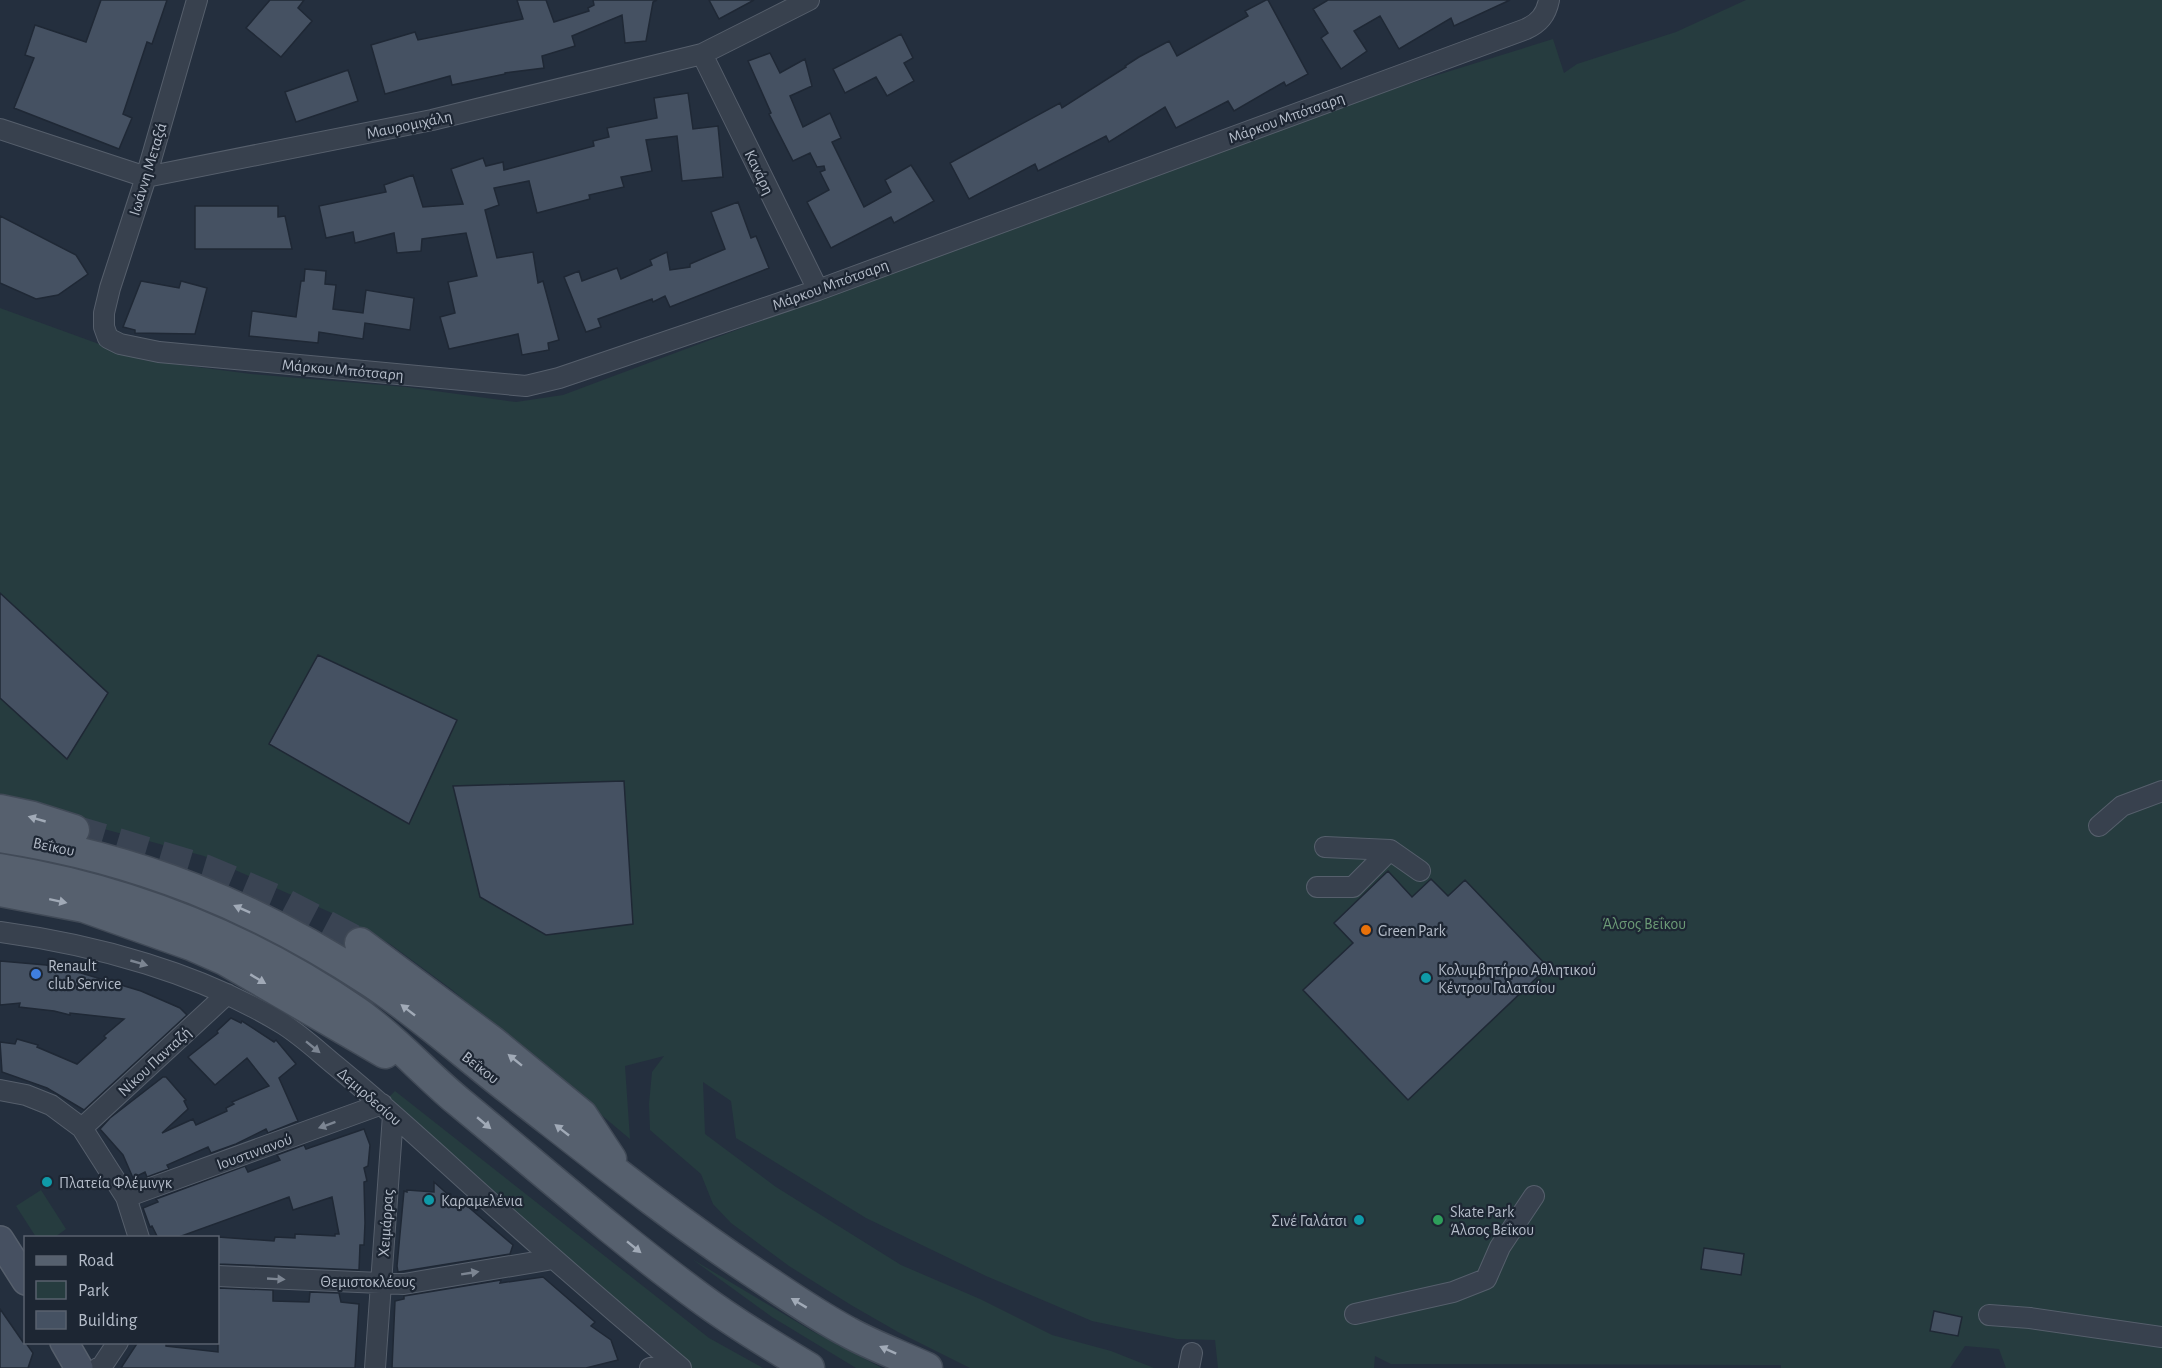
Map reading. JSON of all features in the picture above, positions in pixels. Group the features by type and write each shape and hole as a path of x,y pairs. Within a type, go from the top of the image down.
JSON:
{"main road":[{"path":"0,810 33,817 74,830"},
{"name":"Βεΐκου","path":"0,837 95,855 176,881 263,919 335,960 392,998 705,1240 793,1299 849,1333 927,1368"},
{"name":"Βεΐκου","path":"0,869 88,887 127,898 190,921 277,963 357,1012 388,1036 439,1086 636,1249 691,1291 767,1343 809,1368"},
{"path":"0,891 84,907 191,945 225,960 439,1086"},
{"path":"360,943 493,1042 582,1115 624,1179"}],"street":[{"name":"Ιωάννη Μεταξά","path":"108,339 104,327 106,305 197,0"},
{"name":"Μαυρομιχάλη","path":"0,129 146,177 432,120 702,54 809,0"},
{"name":"Μάρκου Μπότσαρη","path":"108,339 120,345 159,352 526,386 559,378 818,290 1526,29 1538,23 1549,0"},
{"name":"Κανάρη","path":"702,54 818,290"},
{"path":"2099,826 2122,806 2162,791"},
{"path":"1325,847 1390,850 1420,871"},
{"path":"1317,887 1353,887 1390,850"},
{"name":"Δεμιρδεσίου","path":"0,932 52,939 175,973 227,994 284,1025 387,1109 554,1259 677,1365"},
{"name":"Νίκου Πανταζή","path":"82,1128 227,994"},
{"path":"0,1090 26,1095 51,1105 82,1128 126,1197 138,1236"},
{"name":"Ιουστινιανού","path":"126,1197 387,1109"},
{"name":"Χειμάρρας","path":"375,1368 381,1284 387,1109"},
{"path":"1355,1314 1453,1292 1486,1279 1500,1247 1534,1196"},
{"path":"0,1240 24,1278"},
{"name":"Θεμιστοκλέους","path":"219,1276 404,1284 554,1259"},
{"path":"1989,1315 2030,1318 2162,1337"},
{"path":"65,1344 80,1368"},
{"path":"98,1368 102,1366 117,1344"},
{"path":"650,1368 677,1365"}],"green space":[{"name":"Άλσος Βεΐκου","path":"1746,0 2162,0 2162,1368 2006,1368 1999,1349 1965,1346 1950,1368 1391,1364 1375,1356 1374,1368 1218,1368 1215,1340 1177,1339 1092,1321 986,1276 866,1218 736,1138 731,1101 703,1082 705,1134 776,1187 901,1265 980,1299 1052,1335 1111,1351 1154,1368 970,1368 898,1332 851,1305 789,1266 731,1223 713,1204 701,1174 650,1130 649,1104 652,1072 664,1056 625,1066 630,1139 451,989 390,944 334,914 204,856 78,822 0,808 0,308 143,360 251,374 406,387 516,402 563,395 1028,221 1402,86 1553,39 1564,73 1577,64 1676,32"},
{"path":"395,1091 709,1338 763,1368 691,1368 389,1097"},
{"path":"41,1190 66,1229 56,1236 35,1236 16,1206"},
{"path":"692,1259 812,1331 882,1368 856,1368 772,1317"}],"building":[{"path":"101,0 167,0 152,44 147,42 123,114 132,118 119,149 14,108 34,58 25,55 35,25 86,42"},
{"path":"270,0 304,0 298,8 312,21 281,57 246,28"},
{"path":"517,0 546,0 554,22 589,11 588,8 594,5 593,0 657,0 653,2 646,41 625,43 622,15 572,36 575,46 542,56 544,68 505,73 452,85 450,76 385,94 371,45 415,32 418,40 523,19"},
{"path":"709,0 754,0 719,19"},
{"path":"1266,0 1308,74 1286,86 1284,82 1234,111 1228,101 1176,128 1165,107 1109,142 1106,136 1038,171 1035,164 969,199 950,163 1060,103 1062,108 1139,57 1169,41 1177,56 1248,16 1245,11"},
{"path":"1328,0 1510,0 1454,26 1451,18 1399,49 1380,16 1354,31 1367,51 1341,69 1321,38 1328,33 1313,9"},
{"path":"901,34 913,58 904,63 914,81 887,96 876,77 845,93 833,69"},
{"path":"770,53 780,73 805,59 812,86 790,96 803,127 830,113 841,138 832,142 864,207 891,192 885,180 911,165 934,201 894,223 891,217 831,248 807,202 829,190 820,172 825,170 824,166 817,167 810,153 793,161 769,114 771,113 748,61"},
{"path":"348,70 358,101 296,122 285,92"},
{"path":"688,93 693,129 718,126 723,177 682,181 677,136 646,140 652,171 621,177 624,187 589,195 590,199 537,213 529,181 494,188 499,205 485,210 497,258 533,252 538,283 543,281 559,340 548,343 549,350 522,355 518,334 449,349 440,317 455,313 448,282 477,276 466,233 422,239 421,251 397,253 394,233 355,243 353,232 326,238 319,206 386,192 384,185 413,175 423,207 463,204 451,169 483,158 486,166 503,162 504,170 594,146 593,141 609,137 607,128 657,118 654,98"},
{"path":"738,202 751,238 756,236 769,268 670,307 665,296 653,302 652,299 598,319 601,327 586,332 564,277 579,271 582,281 617,268 621,279 652,265 650,260 667,252 670,270 690,267 690,264 725,249 711,212"},
{"path":"195,206 278,206 278,217 285,216 292,249 195,249"},
{"path":"0,216 76,255 88,274 58,295 36,299 0,283"},
{"path":"305,269 326,271 325,284 336,285 333,309 363,313 366,290 414,298 410,330 365,323 363,339 319,332 318,343 249,336 252,311 296,317"},
{"path":"141,281 179,288 181,281 207,288 195,334 135,333 135,330 123,327"},
{"path":"0,593 108,693 67,759 0,698"},
{"path":"318,655 457,720 409,824 269,744"},
{"path":"624,781 633,924 546,935 480,897 453,786"},
{"name":"Κολυμβητήριο Αθλητικού Κέντρου Γαλατσίου","path":"1388,871 1412,897 1431,879 1448,896 1465,880 1548,967 1408,1100 1303,990 1353,943 1334,923"},
{"path":"0,961 46,965 81,973 141,991 180,1008 187,1015 84,1110 47,1088 2,1072 0,1042 15,1044 17,1039 38,1045 37,1047 77,1064 124,1019 70,1013 70,1015 19,1007 20,1003 0,1005"},
{"path":"231,1018 241,1023 242,1021 274,1042 276,1040 296,1064 279,1078 298,1121 268,1133 266,1129 211,1153 208,1147 167,1165 169,1169 147,1177 145,1172 133,1178 123,1155 100,1129 110,1118 163,1077 166,1077 186,1100 184,1101 188,1109 162,1133 193,1119 196,1125 227,1111 226,1108 234,1104 232,1102 269,1086 247,1058 215,1085 188,1057 218,1033 217,1031"},
{"path":"364,1129 370,1145 368,1166 364,1168 367,1181 364,1182 364,1245 360,1245 359,1270 219,1264 219,1237 274,1241 275,1237 295,1238 295,1234 335,1236 339,1234 332,1197 293,1210 289,1197 182,1236 157,1236 152,1226 150,1227 143,1208 158,1202 156,1199 245,1166 248,1172 280,1160 277,1155 304,1145 306,1149"},
{"path":"434,1182 463,1208 466,1205 513,1245 510,1254 398,1272 404,1191 434,1192"},
{"path":"1704,1248 1744,1254 1741,1275 1701,1269"},
{"path":"543,1277 595,1322 591,1326 611,1340 618,1360 586,1368 392,1368 395,1301 404,1299 404,1296 501,1280 500,1283"},
{"path":"219,1288 273,1290 273,1301 309,1302 310,1292 339,1293 341,1302 359,1304 355,1368 121,1368 137,1344 166,1344 166,1346 218,1352"},
{"path":"0,1309 24,1344 27,1344 33,1353 28,1368 0,1368"},
{"path":"1934,1311 1962,1317 1958,1336 1930,1331"}],"tunnel":[{"path":"74,830 204,869 280,901 360,943"}],"place":[{"name":"Green Park","path":"1366,930"},
{"name":"Renault club Service","path":"36,974"},
{"name":"Κολυμβητήριο Αθλητικού Κέντρου Γαλατσίου","path":"1426,978"},
{"name":"Πλατεία Φλέμινγκ","path":"47,1182"},
{"name":"Καραμελένια","path":"429,1200"},
{"name":"Σινέ Γαλάτσι","path":"1359,1220"},
{"name":"Skate Park Άλσος Βεΐκου","path":"1438,1220"}]}
